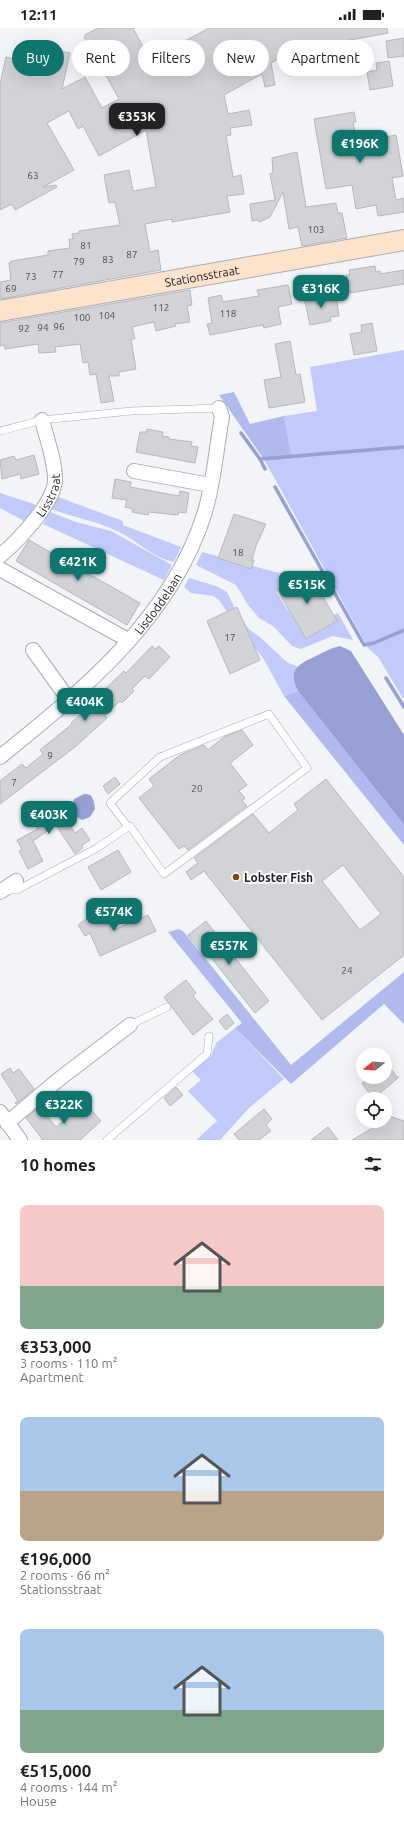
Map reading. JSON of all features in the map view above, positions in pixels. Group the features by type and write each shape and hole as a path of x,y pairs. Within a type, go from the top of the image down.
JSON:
{"street":[{"name":"Stationsstraat","path":"0,310 404,240"},
{"name":"Lisdoddelaan","path":"0,757 69,700 120,651 151,615 182,567 204,514 222,417 219,408"},
{"name":"Lisstraat","path":"0,556 33,523 45,507 55,482 54,465 42,420"},
{"path":"134,471 210,485"},
{"path":"0,569 128,640"},
{"path":"32,650 69,700"},
{"path":"1,891 16,881"},
{"path":"20,1140 4,1118 58,1080 130,1025"}],"lane":[{"path":"0,431 42,420 131,411 219,408"},
{"path":"269,714 307,768 164,874 130,826 128,827 110,803 160,757 269,714"},
{"path":"1,891 17,890 97,848 128,827"},
{"path":"130,1025 167,1007"},
{"path":"107,1140 207,1054 209,1036"}],"shaded area":[{"path":"404,350 404,700 378,657 368,648 265,461 292,459 284,416 317,411 310,367"},
{"path":"234,392 250,424 284,416 292,459 265,461 219,395"},
{"path":"0,493 37,506 24,521 0,508"},
{"path":"58,497 123,521 123,525 181,547 174,562 159,557 111,528 51,509"},
{"path":"50,512 76,522 111,531 172,565 164,580 43,524"},
{"path":"202,552 279,573 284,586 276,592 302,631 338,613 353,640 333,636 301,649 292,646 273,626 259,618 248,605 236,585 196,565"},
{"path":"189,578 216,586 227,592 239,617 249,629 288,663 297,666 294,679 298,691 284,696 263,658 233,621 219,600 213,596 191,593 184,587"},
{"path":"340,646 351,651 404,735 404,825 298,691 295,684 294,673 299,665"},
{"path":"298,691 404,825 404,845 284,696"},
{"path":"84,794 91,796 95,809 90,817 82,820 77,817 71,809 74,799"},
{"path":"179,929 184,932 291,1065 404,972 404,1024 384,1004 291,1084 235,1028 242,1023 168,932"},
{"path":"235,1028 284,1079 249,1108 220,1140 196,1140 217,1121 188,1091 201,1080 192,1071 211,1056 216,1043"}],"building":[{"path":"98,28 133,28 139,40 138,40 138,76 205,76 205,40 187,40 209,28 387,28 388,33 350,40 277,40 277,60 271,63 275,85 265,87 262,76 269,76 269,40 213,40 213,76 258,76 224,95 228,114 249,110 252,125 230,128 231,135 226,136 233,177 241,175 244,194 227,196 230,212 172,222 172,219 145,224 150,252 158,250 161,270 0,299 0,282 11,280 9,263 12,261 48,255 48,251 70,248 69,239 73,239 72,234 79,233 79,231 120,225 115,202 109,203 104,175 129,170 133,191 156,187 146,130 99,156 83,126 78,129 69,111 47,123 74,170 43,187 56,185 57,187 15,210 12,204 0,210 0,84 6,57 12,58 12,76 64,76 64,52 70,53 62,89 85,77 102,108 119,99 106,76 130,76 130,40 86,40 85,35"},
{"path":"404,38 404,56 388,58 386,41"},
{"path":"389,61 393,86 370,90 368,76 374,76 374,71 377,70 376,63"},
{"path":"354,112 356,122 353,122 357,142 396,135 403,176 392,178 396,200 404,198 404,212 378,216 376,205 356,209 352,185 326,189 314,119"},
{"path":"297,152 306,207 336,203 338,213 342,213 347,238 302,246 298,227 289,229 283,192 270,217 259,222 258,220 252,221 250,204 275,200 270,174 273,173 272,158"},
{"path":"375,266 376,272 380,271 380,274 404,270 404,284 350,293 346,275 350,275 349,270"},
{"path":"288,285 292,304 278,307 281,324 264,328 263,325 210,335 207,324 212,323 208,298 221,295 223,302 259,296 257,290"},
{"path":"190,290 192,305 187,306 190,322 175,324 176,326 156,331 154,322 132,327 135,339 131,339 136,369 119,372 119,376 109,376 114,401 101,403 96,374 90,375 88,362 83,363 80,344 55,347 56,352 39,353 38,344 5,349 4,345 0,346 0,323"},
{"path":"316,294 316,298 336,295 339,316 330,317 331,321 310,325 304,297"},
{"path":"372,323 377,351 354,355 350,334 362,332 361,325"},
{"path":"290,341 296,375 300,374 305,402 269,408 264,380 281,377 275,344"},
{"path":"147,429 163,432 162,436 169,437 169,439 192,442 191,446 198,447 195,463 136,452 140,432 147,432"},
{"path":"34,455 39,474 21,479 20,474 2,479 0,460 14,456 16,460"},
{"path":"115,479 131,482 130,487 179,496 180,491 189,493 186,513 179,512 178,515 149,512 148,515 132,512 133,509 125,507 127,500 112,498"},
{"path":"234,514 266,524 256,546 251,569 218,558"},
{"path":"29,540 140,603 127,625 16,561"},
{"path":"308,571 337,621 306,639 277,589"},
{"path":"237,607 260,660 230,674 207,621"},
{"path":"152,646 155,649 159,646 170,657 149,679 145,676 132,689 134,691 122,703 120,701 105,715 107,718 75,747 0,804 0,781 22,764 26,768 43,754 40,750 72,724 71,723 104,694 102,692 124,671 126,673"},
{"path":"242,730 253,745 230,763 247,785 239,791 245,798 242,801 247,806 188,850 184,846 179,849 139,798 154,786 149,779 180,755 204,745 208,750 224,737"},
{"path":"115,777 120,784 108,794 103,786"},
{"path":"326,779 404,877 404,955 322,1020 204,871 191,880 186,872 198,863 194,858 253,814 269,833 298,810 294,804","holes":["343,865 381,914 360,930 322,881"]},
{"path":"50,803 61,818 63,816 75,833 82,828 90,840 82,845 83,848 75,854 56,825 33,841 43,861 28,869 19,851 22,849 17,840 38,829 30,818"},
{"path":"118,850 131,872 101,890 88,867"},
{"path":"99,909 114,930 148,915 156,931 100,956 90,933 85,936 78,925"},
{"path":"206,921 269,1001 255,1013 206,951 203,954 188,935"},
{"path":"186,980 196,993 193,996 213,1019 193,1035 164,997"},
{"path":"227,1014 234,1023 226,1030 219,1021"},
{"path":"10,1068 13,1073 19,1069 34,1089 16,1104 15,1103 18,1101 1,1074"},
{"path":"392,1070 397,1077 399,1077 392,1083"},
{"path":"363,1084 391,1084 381,1092 368,1092"},
{"path":"176,1087 183,1095 170,1106 164,1098"},
{"path":"44,1103 46,1104 41,1108 56,1127 85,1103 101,1121 80,1140 43,1140 26,1118"},
{"path":"264,1109 272,1119 266,1125 271,1131 259,1140 239,1140 234,1134"},
{"path":"392,1117 404,1121 404,1140 352,1140 373,1128 392,1128"},
{"path":"328,1127 338,1140 311,1140"}],"waterway":[{"path":"241,433 260,459 265,469"},
{"path":"260,459 404,447"},
{"path":"275,487 364,645 374,643 404,630"},
{"path":"386,678 404,707"}],"place":[{"name":"Lobster Fish","path":"236,877"}]}
